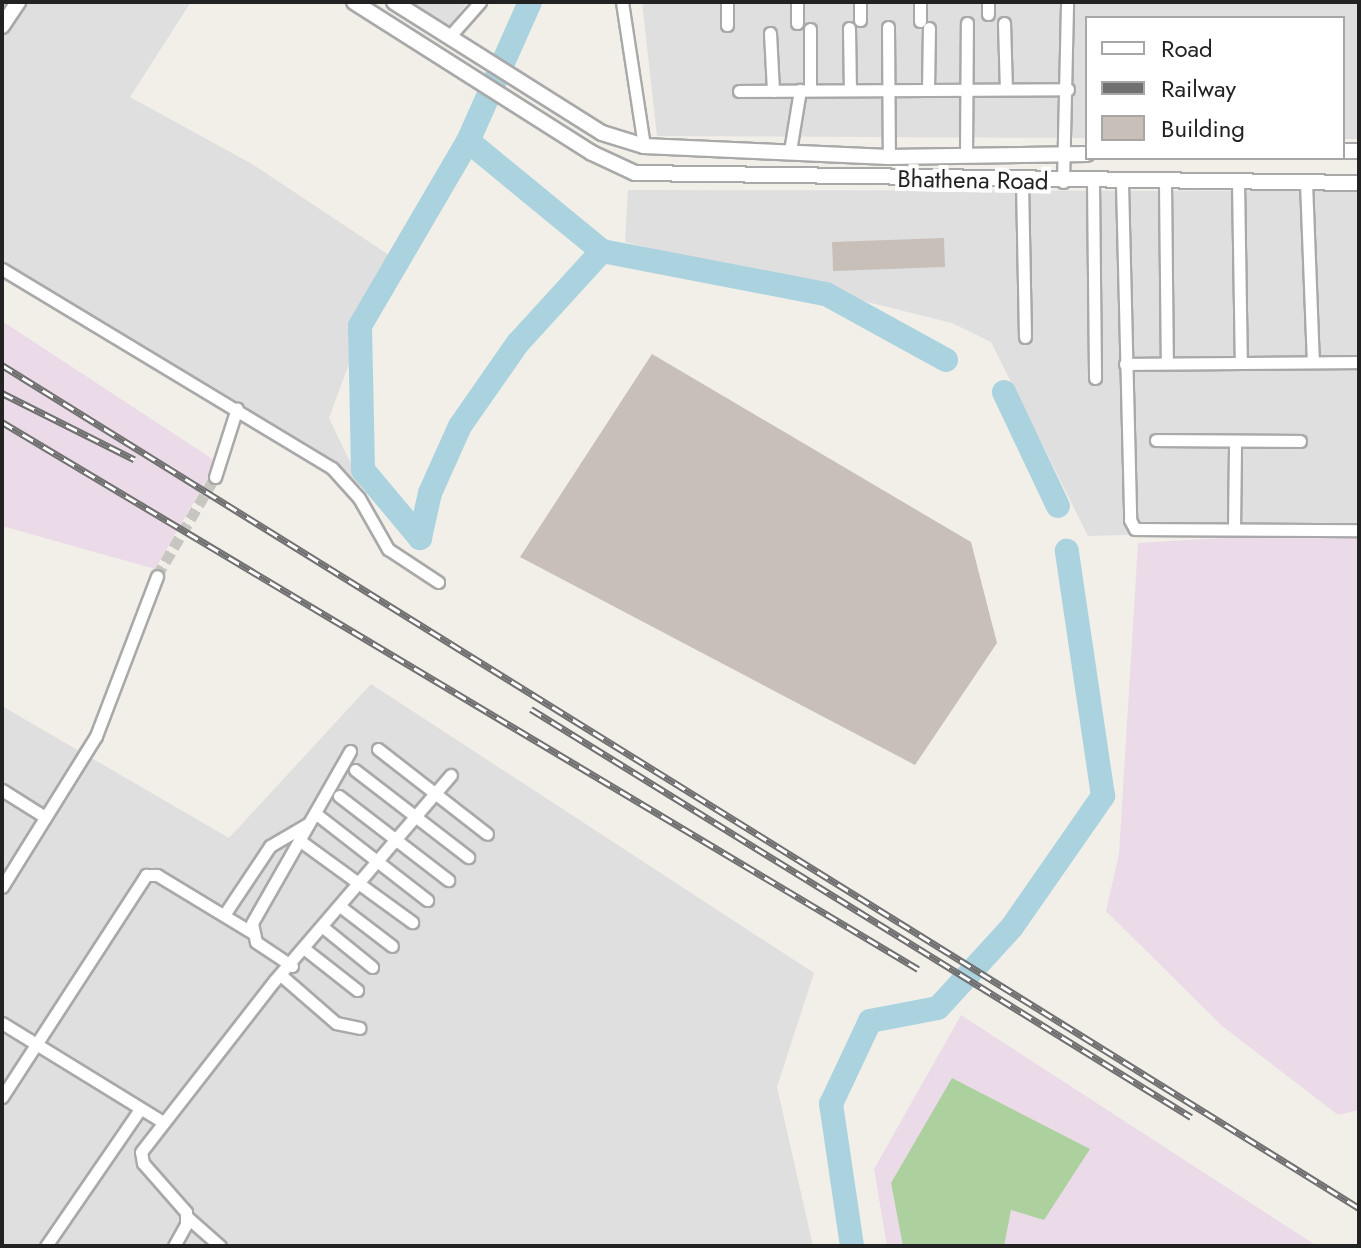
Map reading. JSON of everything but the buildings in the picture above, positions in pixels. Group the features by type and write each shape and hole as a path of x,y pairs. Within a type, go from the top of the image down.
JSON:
{"street":[{"path":"2,26 18,2"},
{"name":"Bhathena Road","path":"354,2 592,153 653,176 1359,183"},
{"name":"Bhathena Road","path":"394,2 602,133 644,146 889,157 1085,154"},
{"path":"455,41 480,2"},
{"path":"622,2 644,146"},
{"path":"727,2 727,25"},
{"path":"797,2 797,23"},
{"path":"860,2 860,20"},
{"path":"920,2 928,90"},
{"path":"1063,182 1068,89 1067,2"},
{"path":"966,155 967,23"},
{"path":"1004,23 1006,89"},
{"path":"888,27 889,157"},
{"path":"849,28 850,90"},
{"path":"790,151 805,90 810,29"},
{"path":"770,33 773,91"},
{"path":"739,91 1068,89"},
{"path":"1022,181 1025,337"},
{"path":"1238,181 1241,362"},
{"path":"1093,182 1095,378"},
{"path":"1306,182 1313,362"},
{"path":"1122,183 1132,525 1139,532 1359,530"},
{"path":"1165,183 1167,363"},
{"path":"2,269 332,468 359,498 388,549 438,582"},
{"path":"1125,364 1359,362"},
{"path":"215,477 237,408"},
{"path":"1156,440 1300,441"},
{"path":"1234,529 1235,441"},
{"path":"2,887 100,728 157,576"},
{"path":"378,749 487,834"},
{"path":"251,932 350,751"},
{"path":"355,770 468,857"},
{"path":"220,1246 187,1217 140,1158 163,1122 451,775"},
{"path":"2,790 45,817"},
{"path":"339,796 448,880"},
{"path":"312,818 378,862 427,900"},
{"path":"224,915 270,846 312,818"},
{"path":"299,840 412,922"},
{"path":"2,1097 146,875 157,875 224,915 251,932 256,942 292,966"},
{"path":"341,907 392,946"},
{"path":"324,928 372,967"},
{"path":"306,950 357,990"},
{"path":"283,977 336,1023 359,1028"},
{"path":"2,1023 163,1122"},
{"path":"46,1246 140,1109"},
{"path":"174,1246 187,1217"}],"shaded area":[{"path":"23,2 191,2 130,97 252,164 389,255 329,418 362,487 242,404 2,263 2,32"},
{"path":"410,2 468,2 448,27"},
{"path":"642,2 1359,2 1359,139 1345,139 1345,16 1085,16 1085,138 657,136"},
{"path":"628,190 1359,191 1359,528 1088,536 991,342 952,323 625,242"},
{"path":"2,321 217,462 155,569 2,526"},
{"path":"1359,530 1359,1110 1338,1115 1222,1026 1106,911 1119,854 1138,543"},
{"path":"371,684 814,973 777,1087 813,1246 2,1246 2,706 229,838"},
{"path":"961,1015 1317,1246 887,1246 874,1169"}],"green space":[{"path":"952,1078 1090,1149 1044,1220 1011,1210 1004,1246 903,1246 891,1183"}],"waterway":[{"path":"530,2 468,141 360,326 363,470 420,538 430,493 460,426 518,343 602,251 826,294 946,360"},
{"path":"468,141 602,251"},
{"path":"1004,392 1058,506"},
{"path":"852,1246 831,1104 870,1021 938,1008 1012,927 1103,796 1067,551"}],"tunnel":[{"path":"157,576 215,477"}],"railway":[{"path":"2,365 1359,1208"},
{"path":"2,393 134,459"},
{"path":"2,422 918,969"},
{"path":"531,709 1191,1117"}]}
